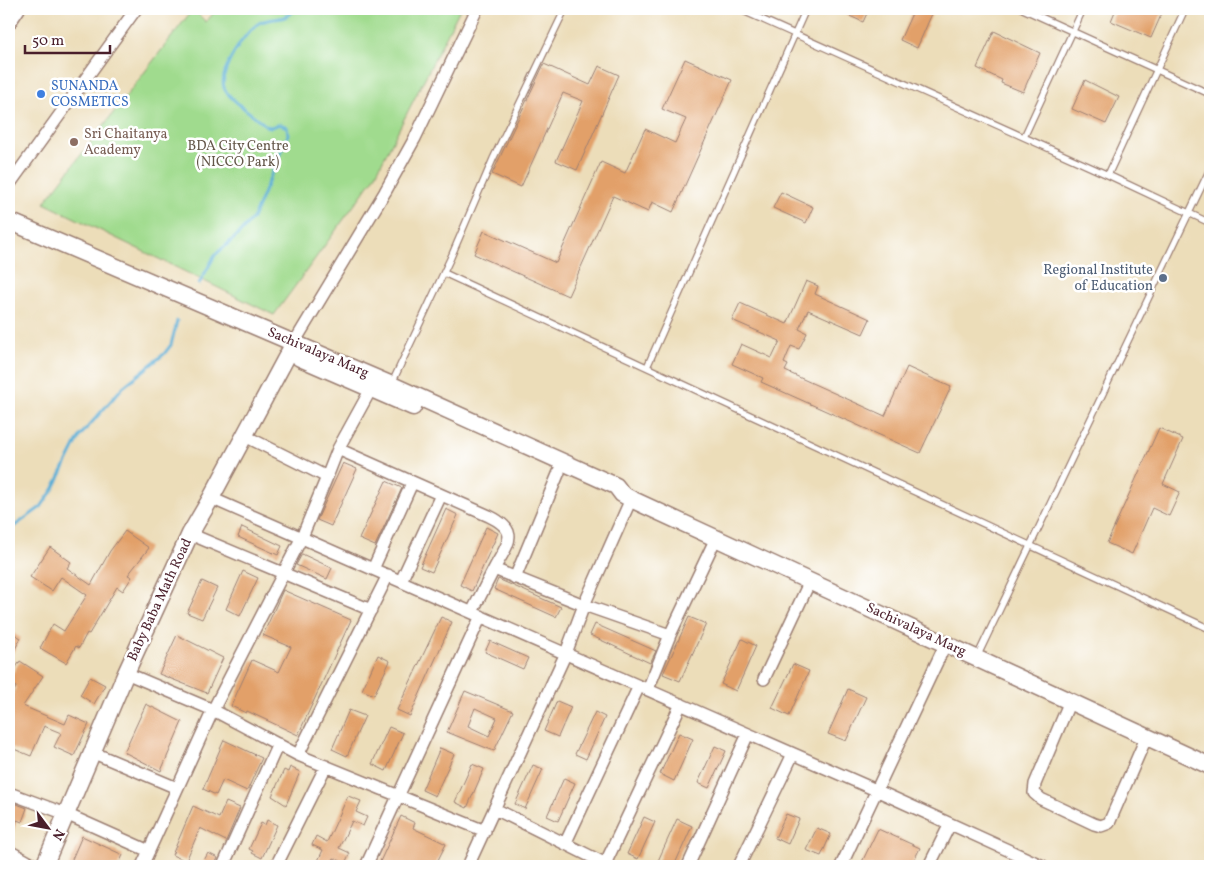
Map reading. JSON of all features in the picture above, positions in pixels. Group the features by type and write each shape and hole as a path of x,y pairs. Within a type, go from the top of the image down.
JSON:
{"main road":[{"name":"Sachivalaya Marg","path":"9,221 291,348 371,389 612,497 627,496"},
{"name":"Sachivalaya Marg","path":"9,232 291,348 392,385 616,486 627,496 716,538 1210,766"},
{"name":"Baby Baba Math Road","path":"44,866 94,753 126,673 190,534 291,348"}],"street":[{"path":"9,24 18,9"},
{"path":"9,186 136,9"},
{"path":"291,348 341,267 415,138 477,9"},
{"path":"142,866 213,710 302,537 338,449 371,389"},
{"path":"243,435 327,477"},
{"path":"338,449 489,516 506,526 510,532 510,538 494,569 477,614 366,866"},
{"path":"515,578 559,472"},
{"path":"374,568 412,483"},
{"path":"401,580 441,496"},
{"path":"468,866 566,654 627,496"},
{"path":"211,498 878,791 1035,865"},
{"path":"190,534 371,610"},
{"path":"565,844 670,635 716,538"},
{"path":"494,569 584,605 670,635"},
{"path":"298,755 388,575"},
{"path":"764,678 810,581"},
{"path":"841,866 878,791 945,645"},
{"path":"126,673 213,710 298,755 485,831"},
{"path":"1070,701 1035,784 1034,793 1041,799 1094,824 1101,826 1109,823 1146,738"},
{"path":"495,809 608,865 681,704"},
{"path":"688,866 748,734"},
{"path":"223,866 278,744"},
{"path":"94,753 177,788"},
{"path":"739,866 793,754"},
{"path":"276,866 326,766"},
{"path":"9,793 66,814 149,851"},
{"path":"929,866 950,824"},
{"path":"9,851 36,866"}],"lane":[{"path":"392,385 494,159 565,9"},
{"path":"739,9 1108,175 1210,223"},
{"path":"647,367 806,9"},
{"path":"1023,9 1210,94"},
{"path":"1024,137 1083,9"},
{"path":"1108,175 1185,9"},
{"path":"977,658 1210,169"},
{"path":"444,273 1210,629"}],"green space":[{"name":"BDA City Centre (NICCO Park)","path":"193,9 206,22 217,9 460,9 374,178 274,315 44,203"}],"building":[{"path":"834,9 869,9 863,22"},
{"path":"914,9 934,9 917,48 900,40"},
{"path":"1116,9 1152,9 1162,13 1151,38 1111,21"},
{"path":"994,31 1040,53 1023,92 1001,83 1002,80 977,68"},
{"path":"685,59 732,80 673,212 652,202 648,212 613,196 568,296 474,254 484,231 556,263 601,162 625,173 645,129 675,143 686,119 662,109"},
{"path":"544,64 590,85 599,66 619,75 577,170 556,161 583,101 563,93 521,187 492,174"},
{"path":"1085,80 1119,97 1106,124 1072,109"},
{"path":"781,192 813,207 806,223 773,208"},
{"path":"806,281 818,286 815,294 870,319 863,334 808,310 799,329 807,333 799,349 791,346 784,363 788,365 785,371 885,416 907,367 951,387 920,453 761,382 763,378 732,364 741,344 772,358 780,341 732,320 740,303 787,324"},
{"path":"1159,428 1183,439 1163,484 1180,492 1169,516 1152,508 1132,554 1107,543"},
{"path":"343,463 357,469 331,526 317,520"},
{"path":"386,481 402,488 375,546 359,539"},
{"path":"446,509 458,515 432,572 420,567"},
{"path":"242,527 282,546 278,555 238,537"},
{"path":"486,527 498,533 472,591 460,585"},
{"path":"125,531 149,548 128,575 132,577 123,591 117,587 89,634 87,633 79,648 76,646 66,663 40,648 53,624 64,631 87,595 61,577 52,591 30,577 50,547 71,562 67,568 91,585 110,551"},
{"path":"302,554 332,568 327,579 296,565"},
{"path":"243,571 258,578 240,616 226,609"},
{"path":"498,579 561,607 556,617 494,589"},
{"path":"202,581 217,588 202,619 187,613"},
{"path":"283,590 351,620 298,735 247,711 246,713 231,706 252,660 279,672 291,647 263,635"},
{"path":"441,617 452,622 410,716 397,710"},
{"path":"689,617 706,624 680,681 663,674"},
{"path":"595,624 656,651 650,663 590,635"},
{"path":"9,631 21,638 9,660"},
{"path":"177,635 223,658 207,693 159,674"},
{"path":"742,639 756,646 736,691 721,684"},
{"path":"490,641 528,658 523,669 485,652"},
{"path":"378,655 390,661 374,695 362,690"},
{"path":"20,661 43,676 23,706 65,724 69,715 89,724 74,756 54,747 61,733 44,726 31,756 9,747 9,703 16,687 9,683 9,679"},
{"path":"793,664 809,671 789,716 772,708"},
{"path":"90,677 105,685 94,704 80,695"},
{"path":"848,689 866,697 846,741 828,734"},
{"path":"465,691 513,711 494,751 447,732","holes":["475,708 497,718 489,736 468,726"]},
{"path":"557,701 571,707 558,737 544,731"},
{"path":"146,704 182,722 161,771 124,752"},
{"path":"349,710 365,716 347,756 332,749"},
{"path":"595,712 605,717 586,759 575,754"},
{"path":"389,727 403,733 386,771 372,764"},
{"path":"679,733 693,739 674,781 660,774"},
{"path":"224,740 262,758 247,791 223,780 216,795 203,789"},
{"path":"715,746 726,751 709,788 698,783"},
{"path":"440,748 454,754 435,796 422,790"},
{"path":"472,764 484,769 467,808 455,802"},
{"path":"533,765 543,769 525,809 515,804"},
{"path":"290,767 300,772 286,805 272,796 284,770 288,772"},
{"path":"564,778 575,783 558,821 547,816"},
{"path":"348,796 361,801 356,812 367,817 363,826 352,821 339,848 350,853 345,863 334,858 331,866 317,863 323,850 312,845 316,836 327,842"},
{"path":"9,801 27,808 22,822 17,820 11,840 9,839"},
{"path":"226,802 240,808 226,841 200,828 186,861 172,855 193,806 219,818"},
{"path":"786,814 799,819 788,844 775,838"},
{"path":"401,816 415,823 413,828 446,844 435,866 378,866"},
{"path":"644,817 655,822 638,859 627,854"},
{"path":"677,819 692,826 674,866 657,863"},
{"path":"267,820 277,825 262,858 252,853 253,851 249,849 261,823 265,825"},
{"path":"817,828 831,834 821,856 806,850"},
{"path":"878,829 920,848 911,866 860,866"},
{"path":"82,836 123,855 118,866 69,866"},
{"path":"208,853 218,858 214,866 201,866"}],"waterway":[{"path":"199,284 215,255 238,235 253,218 288,135 287,127 280,124 271,127 266,126 229,95 223,83 228,63 241,42 255,26 266,20 287,16 296,9"},
{"path":"9,530 41,507 54,488 80,436 123,387 164,354 171,345 177,321"}],"place":[{"name":"SUNANDA COSMETICS","path":"41,94"},
{"name":"Sri Chaitanya Academy","path":"74,142"},
{"name":"Regional Institute of Education","path":"1163,278"}]}
